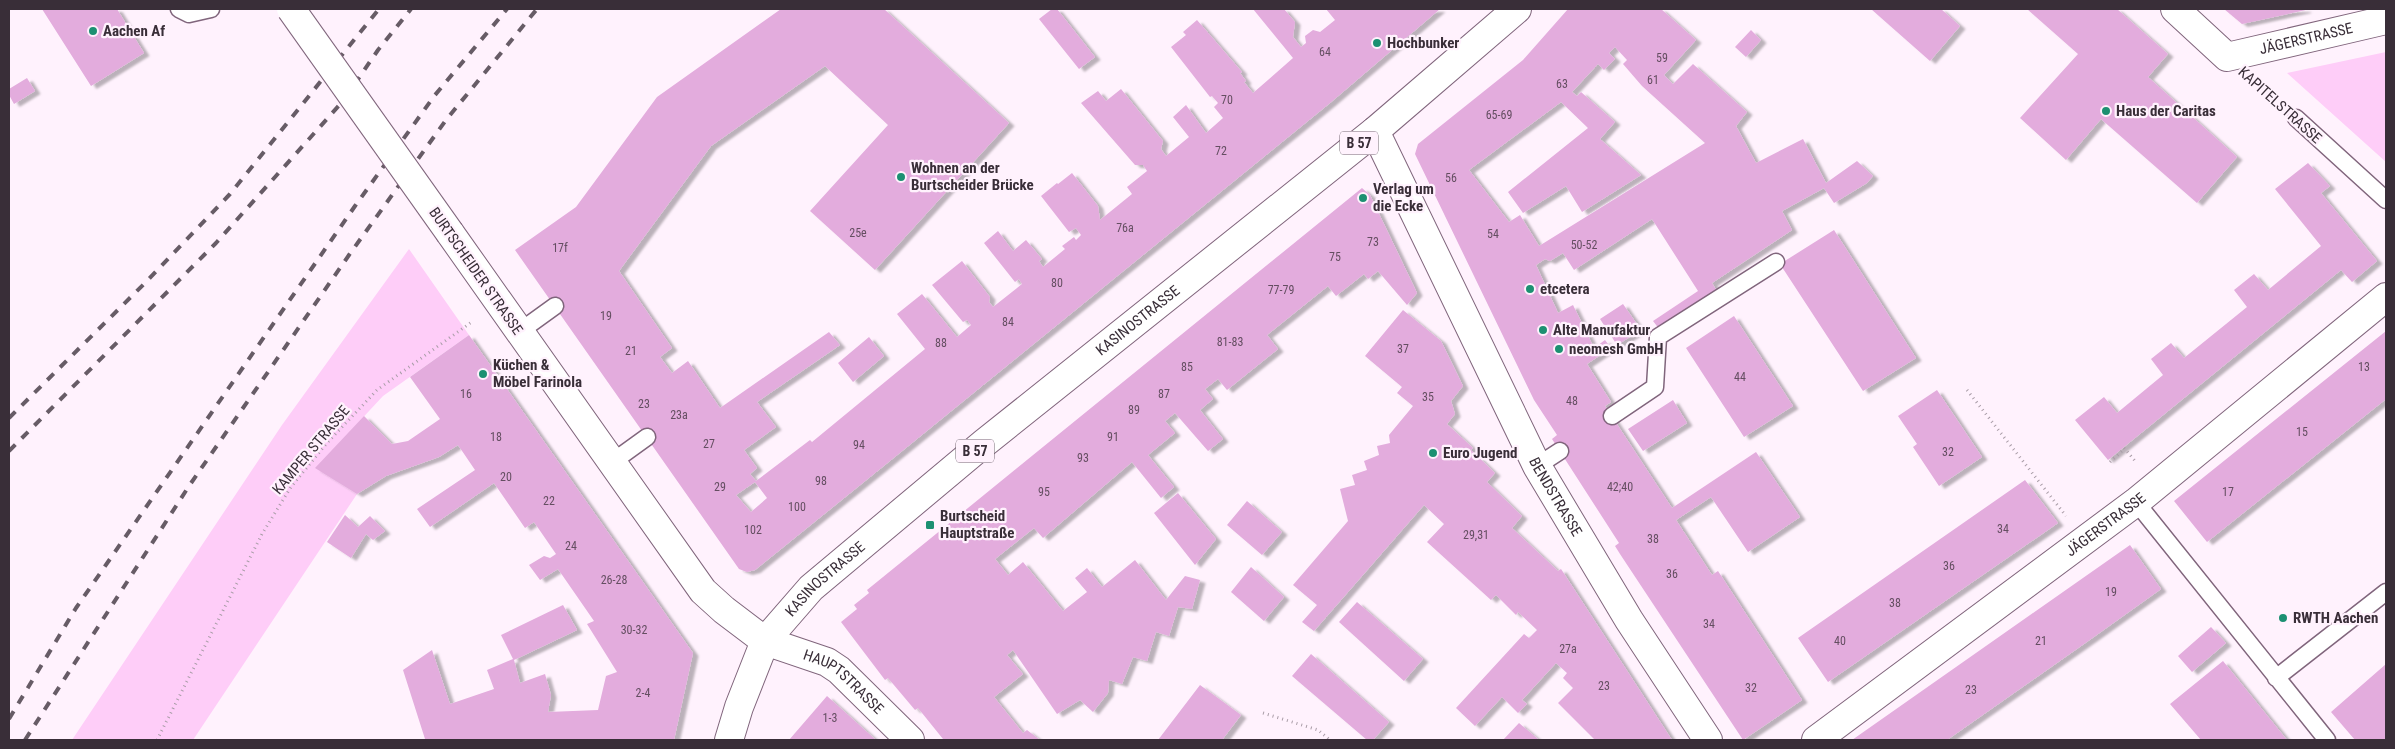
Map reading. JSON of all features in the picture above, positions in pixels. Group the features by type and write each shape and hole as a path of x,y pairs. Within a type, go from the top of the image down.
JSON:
{"main road":[{"name":"BURTSCHEIDER STRASSE","path":"291,9 703,591 724,610 765,641"},
{"name":"KASINOSTRASSE","path":"765,641 811,588 983,444 1375,131 1518,9"},
{"name":"KAPITELSTRASSE","path":"2175,9 2227,57"},
{"name":"JÄGERSTRASSE","path":"2227,57 2386,20"},
{"name":"BENDSTRASSE","path":"1375,131 1537,466 1629,620 1708,740"},
{"name":"JÄGERSTRASSE","path":"1816,740 2136,502 2386,297"},
{"name":"B 57","path":"729,740 739,707 765,641"},
{"name":"HAUPTSTRASSE","path":"765,641 827,662 910,740"}],"lane":[{"path":"179,9 190,14 212,9"},
{"name":"KAPITELSTRASSE","path":"2296,118 2386,200"},
{"path":"1612,416 1655,387 1658,337 1776,262"},
{"path":"519,332 555,306"},
{"path":"611,463 647,438"},
{"path":"1537,466 1560,451"},
{"path":"2136,502 2327,740"},
{"path":"2276,678 2386,592"}],"path":[{"name":"KAPITELSTRASSE","path":"2227,57 2296,118"},
{"name":"KAMPER STRASSE","path":"157,740 258,543 290,487 327,443 377,390 499,303"},
{"path":"1967,390 2066,516"},
{"path":"2110,462 2125,449"},
{"path":"1263,713 1318,730 1330,740"}],"shaded area":[{"path":"2386,52 2386,162 2287,73"},
{"path":"409,249 469,335 383,396 316,468 357,494 193,740 72,740 282,425"}],"building":[{"name":"Aachen Af","path":"42,9 117,9 144,53 91,86"},
{"path":"781,9 884,9 1009,123 875,270 810,211 888,125 825,66 711,146 619,271 672,348 660,357 672,373 688,361 720,408 829,332 840,345 757,402 776,427 744,450 757,468 750,474 756,481 810,440 812,442 925,349 897,314 922,294 957,337 971,325 967,320 963,322 932,285 962,261 990,297 989,302 993,307 1022,284 1019,279 1015,282 984,243 998,231 1013,251 1026,240 1042,259 1039,261 1043,267 1065,249 1062,246 1074,237 1076,240 1081,235 1076,228 1069,232 1041,196 1057,183 1072,173 1098,206 1100,220 1132,194 1127,187 1147,171 1143,165 1135,165 1081,103 1098,91 1106,101 1121,89 1163,141 1161,149 1166,156 1189,137 1173,117 1186,105 1206,133 1223,118 1214,107 1218,103 1212,96 1210,97 1171,47 1186,35 1183,32 1197,20 1242,72 1240,73 1246,81 1244,82 1253,93 1293,58 1253,9 1284,9 1295,22 1293,37 1301,47 1306,43 1305,36 1313,30 1320,32 1335,20 1326,9 1440,9 1330,103 880,469 755,570 747,572 739,569 515,250 576,207 657,97","holes":["755,482 767,498 751,512 736,495"]},
{"path":"1052,9 1057,9 1095,57 1079,69 1039,19"},
{"path":"1568,9 1661,9 1696,40 1664,75 1673,84 1693,64 1747,112 1736,126 1756,163 1803,139 1826,183 1857,161 1873,176 1867,183 1834,203 1824,188 1782,211 1792,230 1712,283 1718,293 1660,330 1653,321 1698,291 1652,219 1574,270 1563,253 1550,261 1545,259 1536,265 1558,313 1573,305 1594,348 1605,340 1611,348 1587,364 1611,402 1605,406 1672,508 1756,452 1800,517 1748,552 1711,497 1676,520 1712,575 1718,571 1802,700 1743,740 1620,554 1615,546 1619,543 1552,439 1557,435 1534,400 1415,154 1418,144 1523,60","holes":["1615,47 1627,60 1623,64 1642,86 1705,143 1539,246 1520,215 1509,222 1469,170 1561,102 1588,128 1508,192 1523,213 1566,186 1582,212 1641,175 1600,139 1615,122 1581,92 1577,96 1572,92 1598,64 1604,70 1615,59 1609,53"]},
{"path":"1871,9 1941,9 1960,26 1930,61"},
{"name":"Haus der Caritas","path":"2027,9 2117,9 2168,54 2148,77 2237,157 2197,203 2101,119 2066,160 2020,118 2078,54"},
{"path":"2224,9 2305,9 2306,10 2242,24"},
{"path":"1751,30 1761,40 1746,57 1735,47"},
{"path":"27,78 35,91 14,104 9,95 9,89"},
{"path":"2308,163 2330,186 2321,193 2377,261 2352,282 2341,270 2108,460 2075,420 2104,397 2117,413 2163,375 2151,359 2171,343 2184,358 2247,307 2234,290 2254,274 2268,290 2321,246 2275,189"},
{"path":"1362,188 1370,195 1417,293 1407,305 1378,271 1368,279 1364,274 1336,296 1328,286 1267,335 1278,349 1227,390 1218,379 1205,389 1213,399 1200,410 1223,439 1208,451 1175,413 1165,421 1175,433 1148,455 1174,487 1161,498 1132,462 1043,538 1034,528 995,559 1008,575 1023,562 1063,611 1087,592 1075,578 1087,568 1102,587 1135,560 1166,600 1185,576 1200,580 1192,609 1178,607 1169,636 1156,632 1147,661 1133,657 1122,684 1109,680 1108,693 1093,712 1080,700 1057,714 1013,650 1007,655 1023,674 994,697 1023,733 1027,730 1040,740 943,739 918,708 915,710 888,678 885,680 841,622 857,609 854,605 869,593 867,590"},
{"path":"1834,230 1916,358 1863,391 1780,264"},
{"path":"1623,304 1641,330 1617,345 1600,319"},
{"path":"1403,310 1441,341 1463,386 1451,401 1455,414 1447,424 1473,448 1471,450 1495,473 1487,482 1522,516 1512,528 1558,571 1561,569 1672,740 1595,740 1558,703 1573,688 1563,678 1567,673 1556,663 1522,700 1527,704 1518,713 1502,697 1475,726 1456,708 1524,634 1529,638 1537,630 1518,612 1516,615 1496,595 1491,600 1427,542 1444,524 1424,505 1314,631 1302,622 1317,605 1293,585 1348,521 1340,489 1355,485 1352,475 1367,470 1364,461 1379,455 1377,446 1390,443 1389,435 1413,406 1397,393 1402,387 1365,356"},
{"path":"1734,316 1793,406 1744,437 1686,348"},
{"path":"2386,331 2386,399 2207,542 2174,501"},
{"path":"469,335 693,653 674,740 425,739 403,670 432,650 450,704 494,689 487,670 513,659 501,635 563,605 577,630 514,660 520,683 545,674 551,695 548,712 598,710 606,676 617,672 587,624 594,621 558,569 540,580 529,565 544,556 550,558 556,554 534,522 525,528 494,483 430,527 417,509 475,470 458,445 439,457 386,476 357,494 315,468 364,416 392,444 408,441 440,419 410,377"},
{"path":"869,337 884,356 853,382 838,363"},
{"path":"1937,390 1982,457 1939,486 1913,447 1917,444 1898,416"},
{"path":"1673,400 1687,423 1643,451 1628,429"},
{"path":"2025,480 2058,523 1828,682 1798,638"},
{"path":"1178,493 1216,539 1195,565 1154,513"},
{"path":"1247,501 1282,532 1262,555 1227,525"},
{"path":"345,515 358,527 370,516 385,531 373,540 366,534 351,558 327,542"},
{"path":"2130,545 2161,589 2091,639 1947,740 1852,740"},
{"path":"1251,567 1284,597 1264,621 1231,592"},
{"path":"1357,602 1423,659 1404,681 1339,622"},
{"path":"2211,627 2226,643 2192,672 2178,656"},
{"path":"1311,654 1389,722 1373,740 1367,740 1292,676"},
{"path":"2223,661 2287,740 2201,740 2170,704"},
{"path":"2386,664 2386,740 2355,740 2331,712"},
{"path":"1200,685 1241,715 1222,740 1158,740"},
{"path":"827,696 876,740 789,740"},
{"path":"1519,723 1539,740 1503,740"}],"railway":[{"path":"9,418 144,284 230,194 379,9"},
{"path":"9,451 216,243 343,101 378,50 411,9"},
{"path":"9,719 76,608 355,206 435,95 507,9"},
{"path":"25,740 189,486 349,255 446,120 537,9"}],"place":[{"name":"Aachen Af","path":"93,31"},
{"name":"Hochbunker","path":"1377,43"},
{"name":"Haus der Caritas","path":"2106,111"},
{"name":"Wohnen an der Burtscheider Brücke","path":"901,177"},
{"name":"Verlag um die Ecke","path":"1363,198"},
{"name":"etcetera","path":"1530,289"},
{"name":"Alte Manufaktur","path":"1543,330"},
{"name":"neomesh GmbH","path":"1559,349"},
{"name":"Küchen & Möbel Farinola","path":"483,374"},
{"name":"Euro Jugend","path":"1433,453"},
{"name":"Burtscheid Hauptstraße","path":"930,525"},
{"name":"RWTH Aachen","path":"2283,618"}]}
